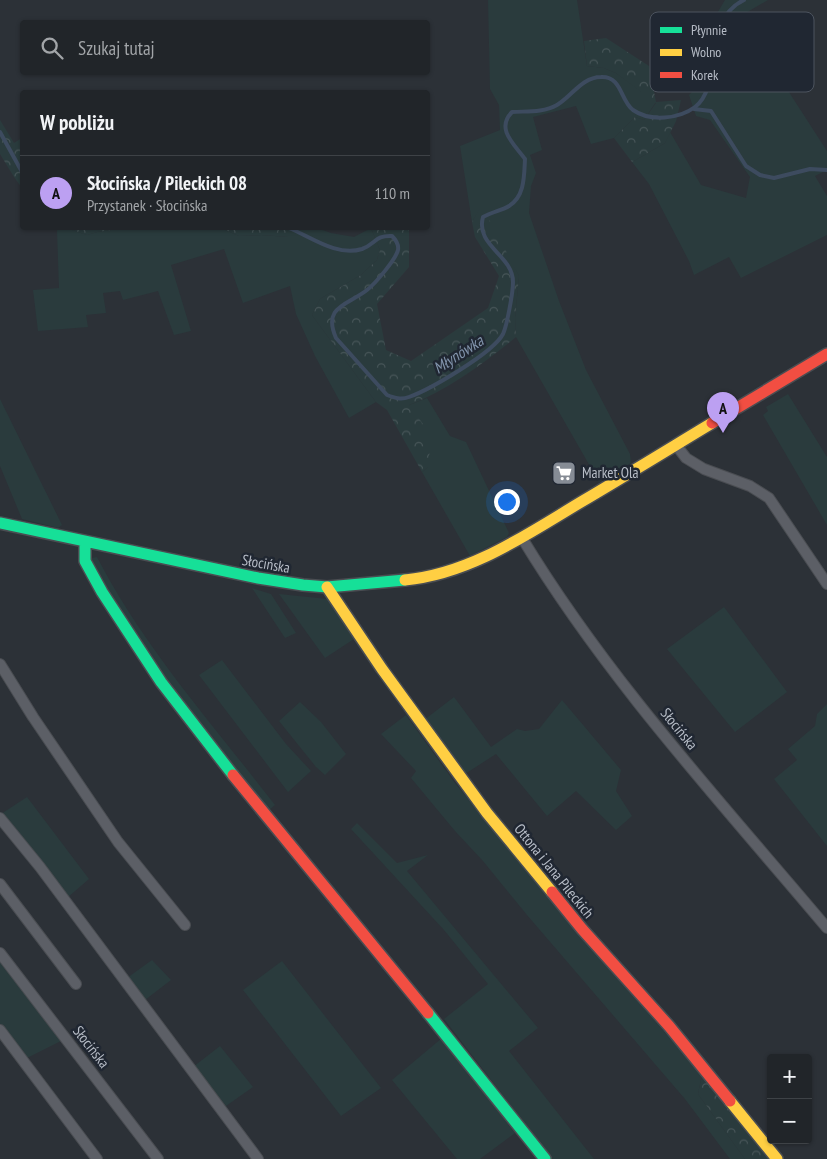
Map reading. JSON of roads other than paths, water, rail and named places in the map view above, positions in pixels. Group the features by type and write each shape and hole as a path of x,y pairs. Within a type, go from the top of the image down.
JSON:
{"street":[{"name":"Słocińska","path":"0,523 258,578 303,585 327,587 414,579 438,574 487,557 522,538 827,354"},
{"path":"676,445 686,458 704,470 750,486 769,498 827,584"},
{"name":"Słocińska","path":"522,538 561,601 632,695 704,784 827,928"},
{"path":"85,542 85,561 97,584 162,682 259,808 433,1019 545,1159"},
{"name":"Ottona i Jana Pileckich","path":"327,587 387,677 487,813 582,929 669,1026 777,1159"},
{"path":"0,664 33,717 118,842 185,924"},
{"path":"0,818 40,867 258,1159"},
{"path":"0,884 76,984"},
{"name":"Słocińska","path":"0,953 158,1159"},
{"path":"0,1030 97,1159"}],"waterway":[{"name":"Młynówka","path":"729,12 744,0"},
{"name":"Młynówka","path":"293,230 324,245 353,251 367,247 382,237 392,236 395,239 398,244 398,250 380,277 367,290 339,308 332,319 336,338 387,395 395,398 409,397 445,379 487,351 497,342 505,330 512,294 513,282 511,273 484,236 482,227 483,217 514,202 523,185 525,159 508,137 505,125 507,118 512,112 552,108 588,80 601,77 613,80 629,106 640,114 648,116 664,118 681,114 695,107 706,92"},
{"path":"694,109 711,111 746,166 760,175 774,178 810,169 827,170"},
{"name":"Młynówka","path":"0,132 20,168"}],"place":[{"name":"Słocińska / Pileckich 08","path":"723,433"},
{"name":"Market Ola","path":"564,473"}]}
